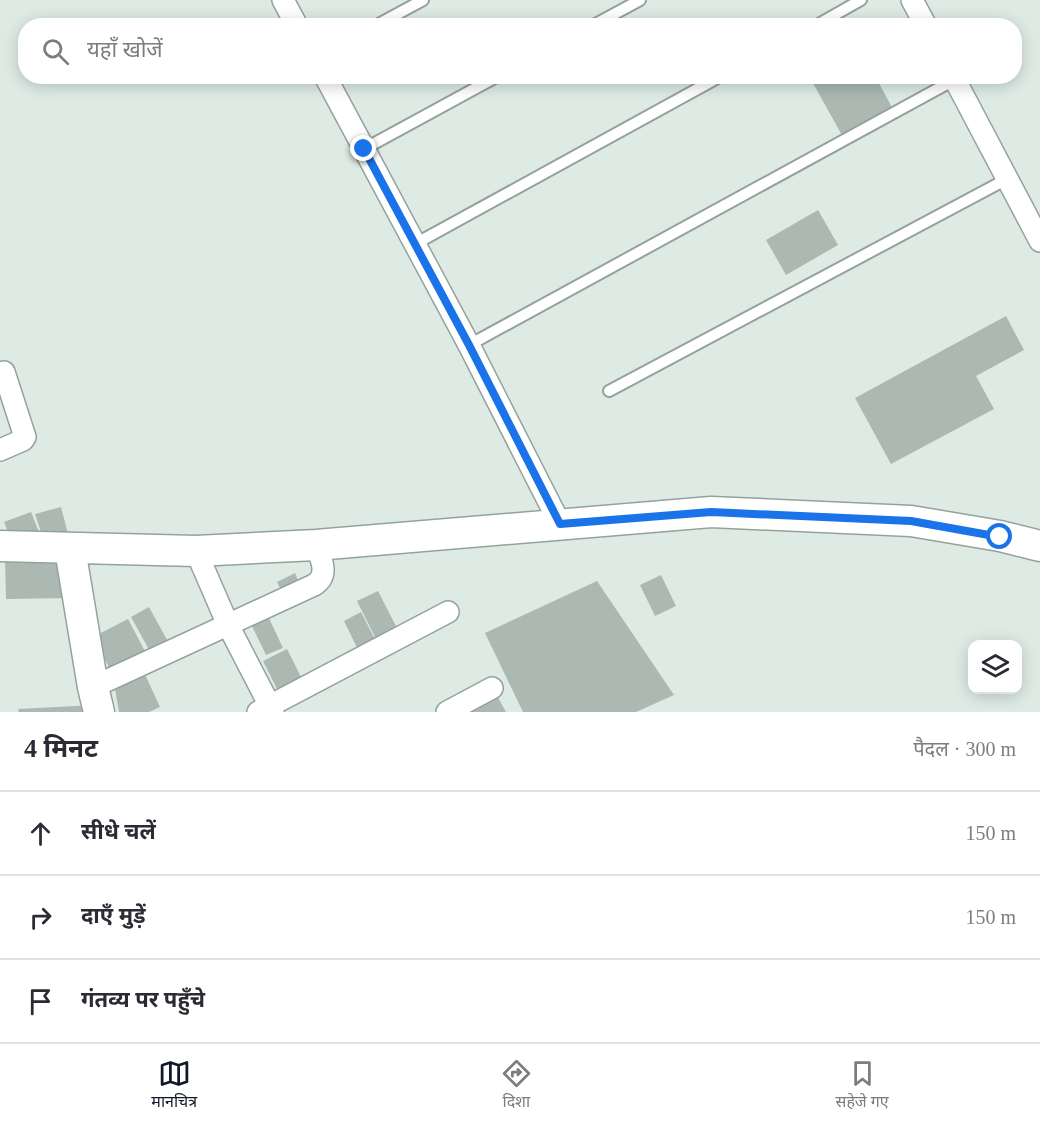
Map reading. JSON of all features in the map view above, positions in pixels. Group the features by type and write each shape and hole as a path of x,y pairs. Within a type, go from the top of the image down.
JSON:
{"street":[{"path":"283,0 293,18"},
{"path":"912,0 922,18"},
{"path":"329,84 469,345 560,524"},
{"path":"957,84 1040,241"},
{"path":"0,450 25,437 4,372"},
{"path":"0,546 196,551 316,545 711,512 840,516 911,521 1040,546"},
{"path":"70,549 96,699 228,625 321,580 324,574 323,566 316,545"},
{"path":"196,551 267,710 447,612"},
{"path":"447,712 492,688"}],"lane":[{"path":"607,18 640,0"},
{"path":"829,18 861,0"},
{"path":"389,18 419,1"},
{"path":"364,149 483,84"},
{"path":"415,244 707,84"},
{"path":"469,345 943,84"},
{"path":"609,391 1007,179"}],"building":[{"path":"813,84 879,84 893,109 843,137"},
{"path":"818,210 838,245 786,275 766,240"},
{"path":"1006,316 1024,350 976,376 994,409 891,464 855,398"},
{"path":"61,507 68,534 44,541 35,514"},
{"path":"31,512 41,537 9,535 4,522"},
{"path":"71,556 72,598 6,599 5,557"},
{"path":"295,573 300,585 283,594 277,582"},
{"path":"661,575 676,606 655,616 640,585"},
{"path":"597,581 674,695 636,712 523,712 485,633"},
{"path":"378,591 400,634 379,645 357,601"},
{"path":"149,607 171,647 153,657 131,617"},
{"path":"361,612 378,645 360,654 344,621"},
{"path":"267,614 283,648 266,655 250,622"},
{"path":"128,619 147,655 112,673 93,637"},
{"path":"287,649 303,681 279,693 263,661"},
{"path":"143,670 160,707 149,712 119,712 114,683"},
{"path":"496,694 506,712 473,712 471,707"},
{"path":"95,705 96,712 19,712 18,709"}],"route":[{"path":"364,149 469,345 560,524 711,512 840,516 911,521 1000,537"}]}
